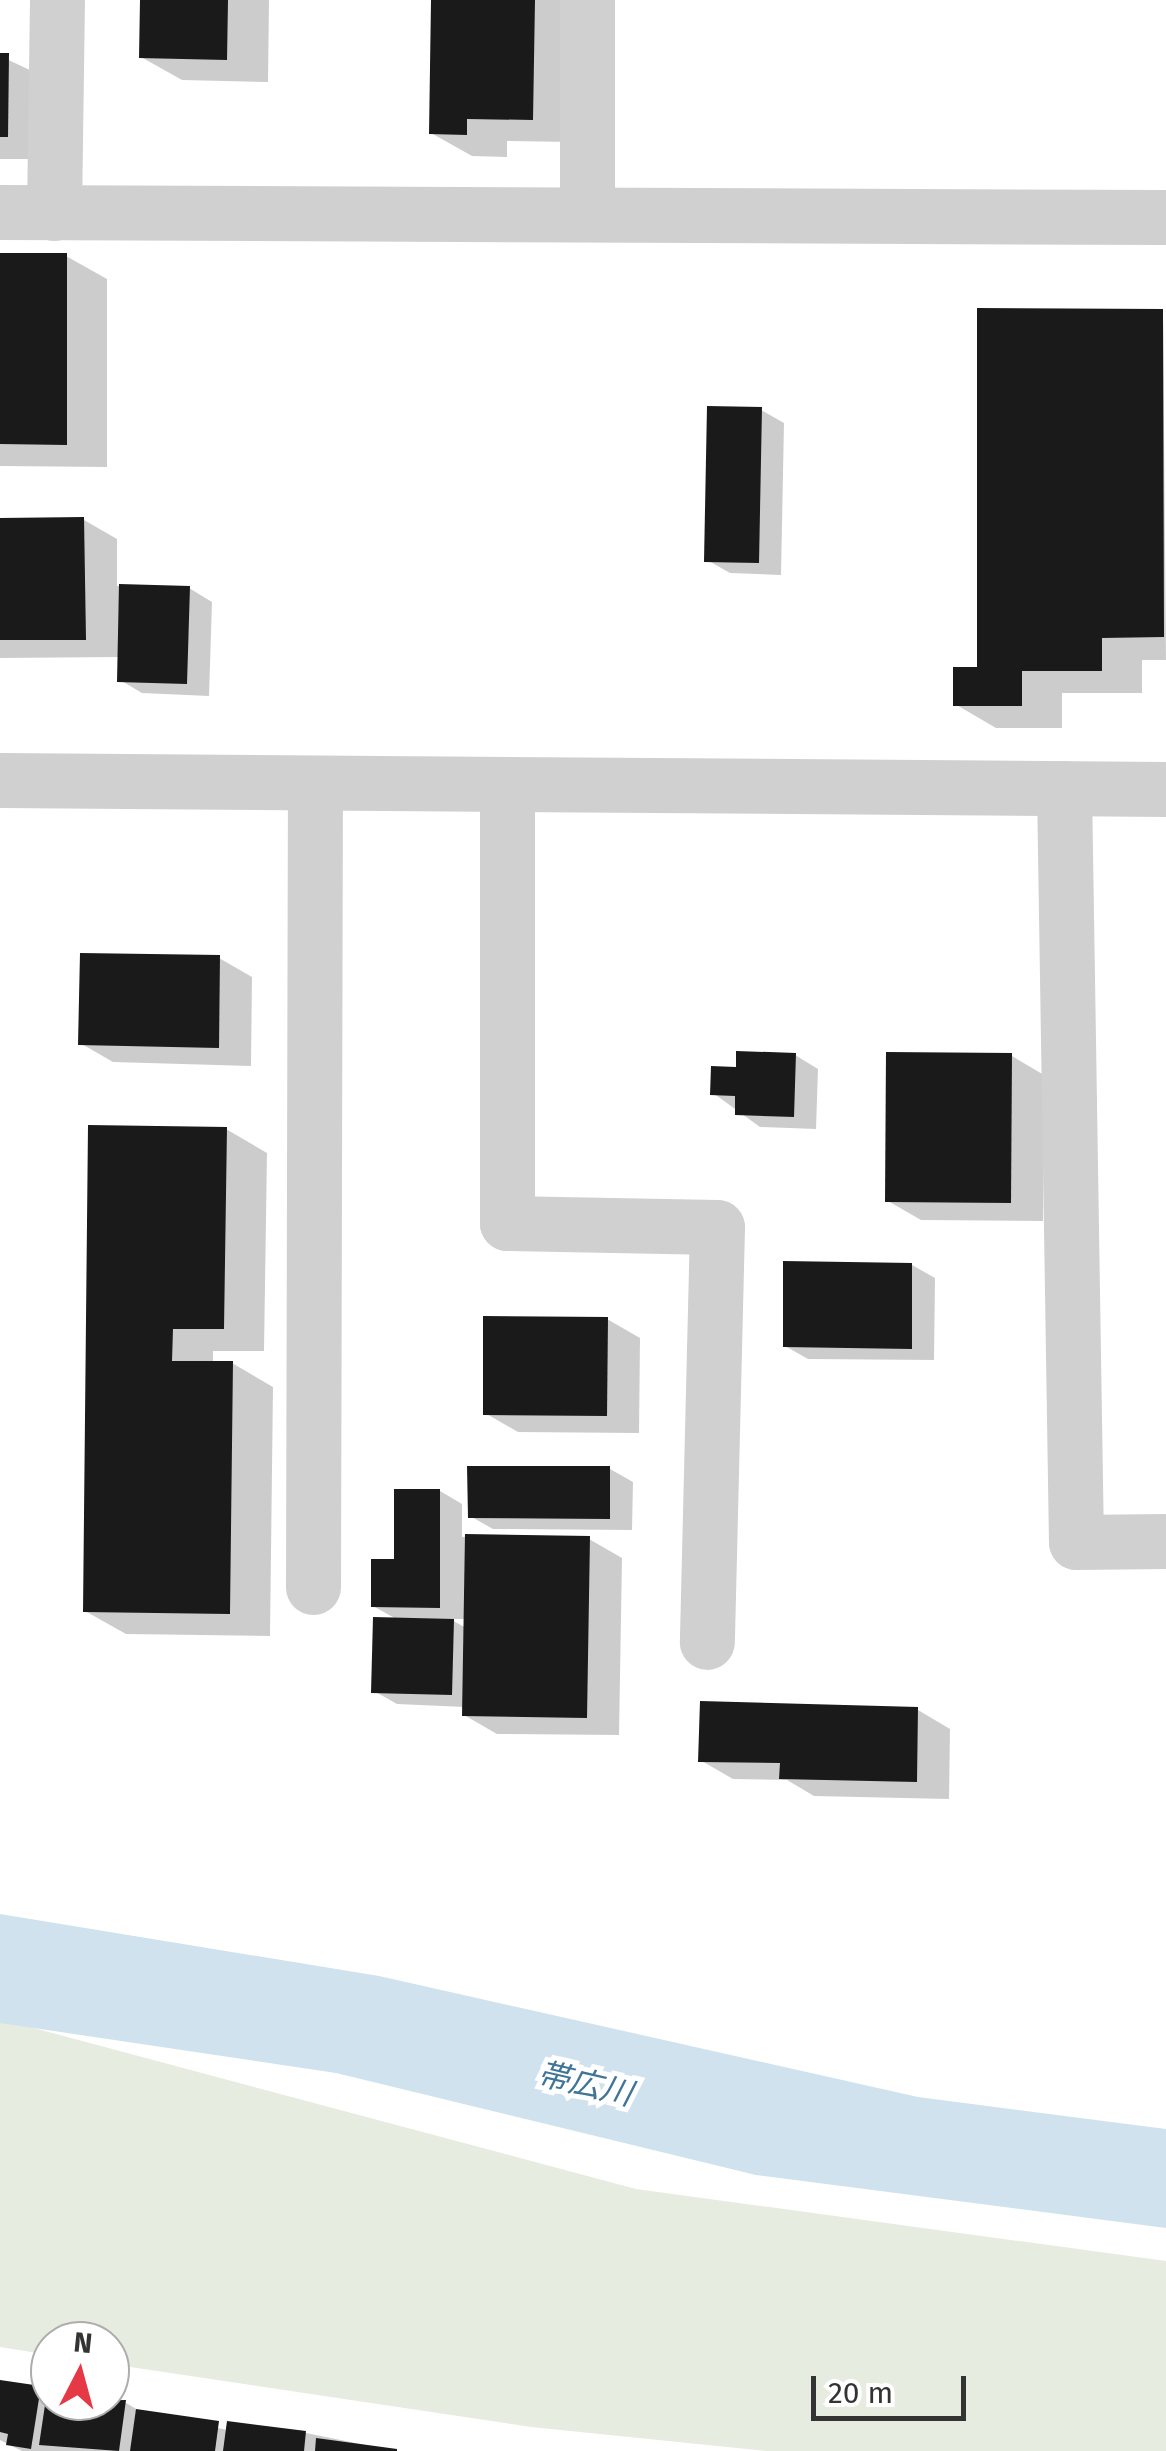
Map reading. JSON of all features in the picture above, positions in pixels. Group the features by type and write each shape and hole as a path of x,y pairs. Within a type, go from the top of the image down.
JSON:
{"street":[{"path":"54,213 58,0"},
{"path":"587,0 587,214"},
{"path":"0,212 1166,217"},
{"path":"0,780 1166,788"},
{"path":"313,1587 316,783"},
{"path":"507,784 508,1222 717,1226 707,1642"},
{"path":"1064,788 1076,1542 1166,1541"}],"shaded area":[{"path":"0,2019 636,2189 1166,2261 1166,2451 767,2451 531,2427 130,2367 130,2321 30,2321 30,2352 0,2347"}],"water":[{"name":"帯広川","path":"0,1914 379,1976 918,2097 1166,2129 1166,2228 756,2175 336,2073 0,2023"}],"building":[{"path":"140,0 228,0 227,60 139,58"},
{"path":"431,0 535,0 533,120 467,119 467,135 429,134"},
{"path":"0,53 9,53 8,137 0,137"},
{"path":"0,253 67,253 67,445 0,444"},
{"path":"977,308 1163,309 1164,637 1102,638 1102,671 1022,671 1022,706 953,706 953,667 977,667"},
{"path":"707,406 762,407 759,563 704,562"},
{"path":"84,517 86,640 0,640 0,518"},
{"path":"119,584 190,586 187,684 117,682"},
{"path":"80,953 220,955 219,1048 78,1045"},
{"path":"736,1051 796,1053 794,1117 735,1115 735,1096 710,1095 711,1066 736,1067"},
{"path":"886,1052 1012,1053 1011,1203 885,1202"},
{"path":"88,1125 227,1127 224,1329 173,1329 172,1361 233,1361 230,1614 83,1612"},
{"path":"783,1261 912,1263 912,1349 783,1347"},
{"path":"483,1316 608,1317 607,1416 483,1415"},
{"path":"467,1466 610,1466 610,1519 468,1518"},
{"path":"394,1489 440,1489 440,1608 371,1607 371,1559 394,1559"},
{"path":"465,1534 590,1536 587,1718 462,1716"},
{"path":"373,1617 454,1619 452,1695 371,1693"},
{"path":"700,1701 918,1707 917,1782 779,1779 780,1763 698,1762"},
{"path":"0,2380 30,2384 30,2421 35,2421 31,2449 6,2445 8,2434 0,2432"},
{"path":"136,2409 219,2421 215,2451 130,2451"},
{"path":"43,2421 123,2421 119,2451 39,2445"},
{"path":"227,2421 306,2431 304,2451 223,2451"},
{"path":"316,2438 397,2449 397,2451 315,2451"}]}
